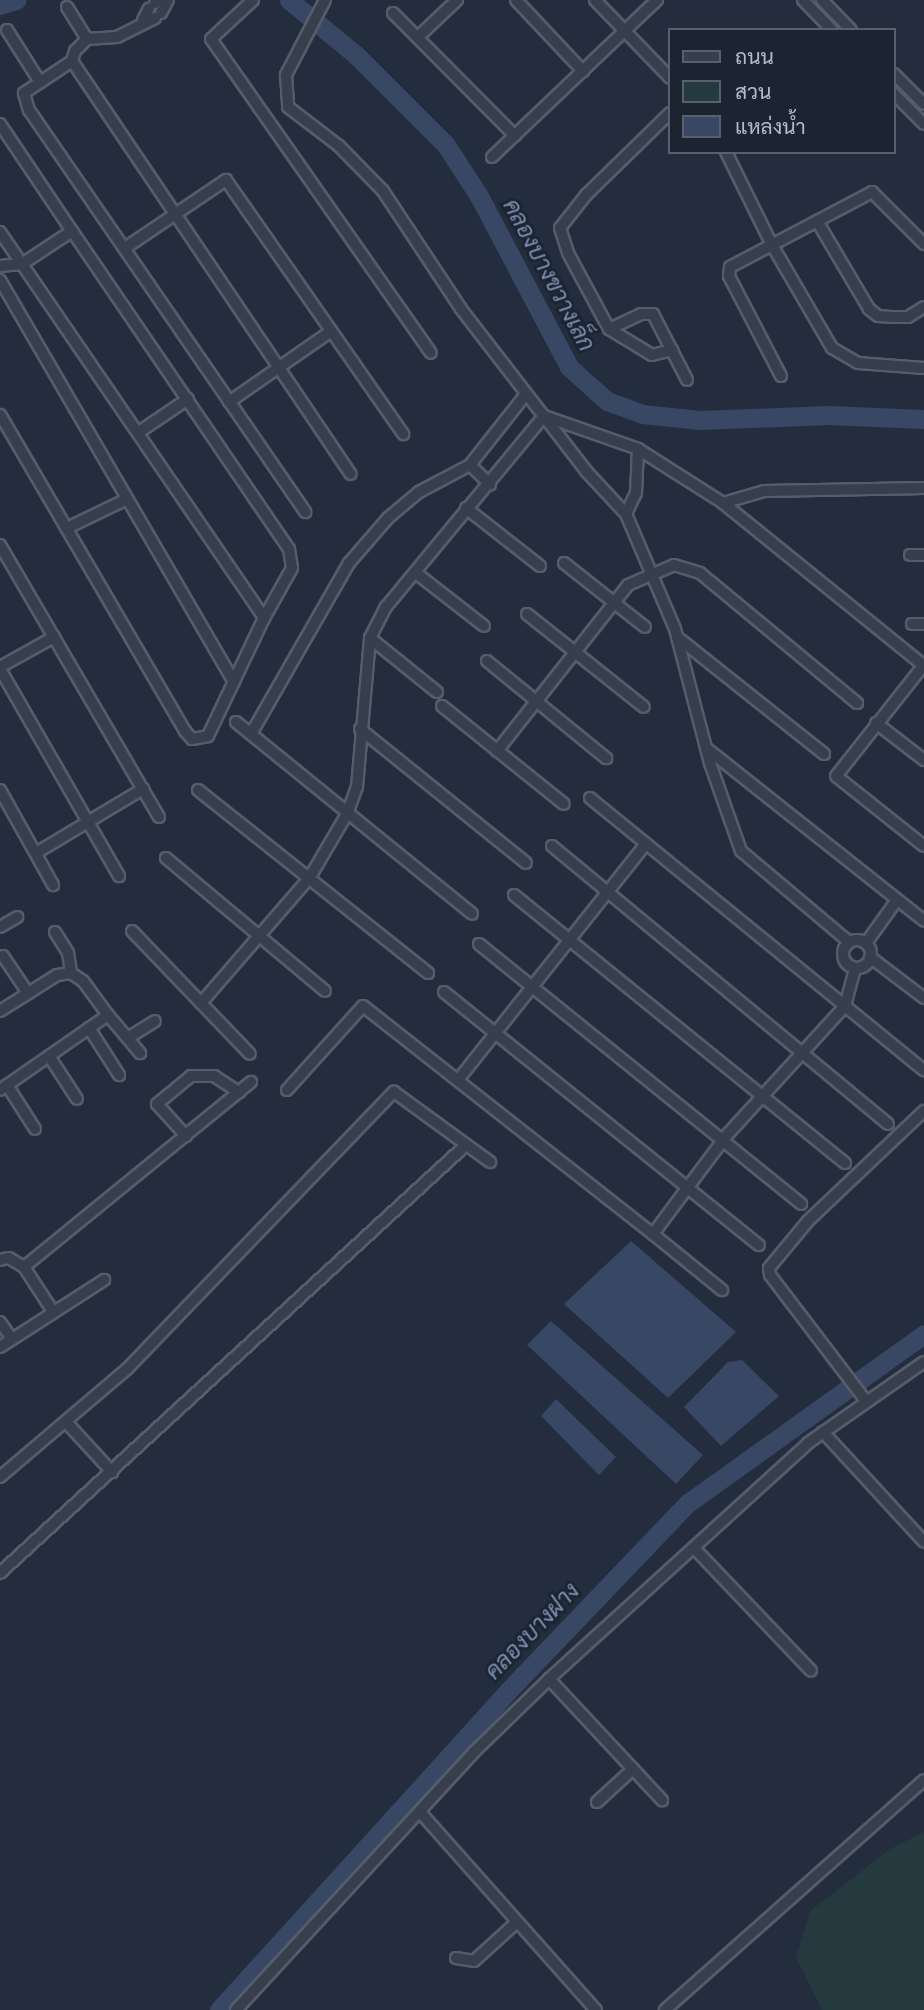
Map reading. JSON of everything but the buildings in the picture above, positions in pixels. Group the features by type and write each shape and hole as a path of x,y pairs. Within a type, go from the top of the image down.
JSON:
{"street":[{"path":"253,0 211,39 431,353"},
{"path":"325,0 286,75 288,107 340,146 383,191 461,309 526,394 626,514 654,575 677,637 706,748 741,851 849,942 866,943"},
{"path":"418,37 457,0"},
{"path":"516,0 583,71"},
{"path":"595,0 668,76"},
{"path":"492,157 657,0"},
{"path":"803,0 830,28"},
{"path":"822,0 849,28"},
{"path":"160,5 117,37 86,39 75,51 72,61 24,93 29,110 305,512"},
{"path":"67,7 86,39"},
{"path":"393,13 515,136"},
{"path":"7,30 40,82"},
{"path":"72,61 351,474"},
{"path":"896,76 924,104"},
{"path":"896,96 922,119"},
{"path":"668,115 562,221 568,253 609,329 652,355 672,350"},
{"path":"0,124 289,549 292,568 264,618 208,736 192,739 0,415"},
{"path":"727,154 772,245 832,348 858,363 924,368"},
{"path":"124,248 221,180 229,182 330,332 403,434"},
{"path":"781,376 727,272 872,192 924,244"},
{"path":"817,221 869,309 878,316 908,317 924,307"},
{"path":"0,266 22,264 72,231"},
{"path":"0,232 264,618"},
{"path":"0,280 125,500 234,682"},
{"path":"609,329 649,313 657,319 687,380"},
{"path":"229,402 330,332"},
{"path":"251,734 349,563 388,518 419,492 470,466 526,394"},
{"path":"139,432 188,399"},
{"path":"544,416 638,449 723,503 923,666 836,776 924,846"},
{"path":"201,1003 310,877 347,814 357,787 370,638 386,607 466,508 490,485 544,416"},
{"path":"626,514 636,494 638,449"},
{"path":"470,466 490,485"},
{"path":"723,503 764,491 924,488"},
{"path":"67,528 125,500"},
{"path":"466,508 540,566"},
{"path":"0,545 159,817"},
{"path":"910,555 924,555"},
{"path":"564,563 645,627"},
{"path":"496,751 628,584 674,565 700,573 857,703"},
{"path":"416,573 484,626"},
{"path":"527,614 644,707"},
{"path":"54,637 0,668 120,876"},
{"path":"677,637 824,754"},
{"path":"370,638 437,692"},
{"path":"487,661 606,758"},
{"path":"442,706 564,804"},
{"path":"236,722 472,914"},
{"path":"876,723 924,761"},
{"path":"360,729 526,863"},
{"path":"706,748 924,921"},
{"path":"36,853 143,789"},
{"path":"0,790 53,885"},
{"path":"198,790 428,973"},
{"path":"590,798 924,1070"},
{"path":"458,1080 646,844"},
{"path":"552,846 888,1124"},
{"path":"166,859 325,991"},
{"path":"514,895 845,1163"},
{"path":"866,943 897,900"},
{"path":"0,927 17,916"},
{"path":"132,931 250,1054"},
{"path":"55,932 68,953 71,974"},
{"path":"849,942 844,960 855,968"},
{"path":"866,943 870,957 924,998"},
{"path":"479,944 801,1204"},
{"path":"3,956 28,993"},
{"path":"653,1234 722,1140 845,1006 855,968 870,957"},
{"path":"0,1011 57,975 71,974 83,981 108,1014 131,1037 140,1053"},
{"path":"444,992 759,1245"},
{"path":"287,1090 363,1006 722,1290"},
{"path":"35,1129 3,1086 108,1014"},
{"path":"131,1037 155,1021"},
{"path":"89,1028 119,1075"},
{"path":"49,1056 77,1099"},
{"path":"186,1136 157,1104 191,1076 214,1076 239,1092"},
{"path":"23,1267 251,1082"},
{"path":"0,1477 66,1423 170,1326 394,1091 490,1162"},
{"path":"866,1401 770,1275 769,1268 808,1221 924,1111"},
{"path":"0,1573 466,1145"},
{"path":"0,1260 9,1258 23,1267 52,1310"},
{"path":"0,1347 52,1310 104,1280"},
{"path":"0,1322 12,1339"},
{"path":"236,2010 420,1812 549,1679 823,1432 924,1363"},
{"path":"66,1423 112,1472"},
{"path":"823,1432 924,1542"},
{"path":"695,1549 811,1671"},
{"path":"549,1679 662,1800"},
{"path":"597,1802 634,1769"},
{"path":"665,2010 924,1780"},
{"path":"420,1812 596,2010"},
{"path":"456,1958 474,1961 517,1922"}],"green space":[{"path":"924,1832 924,2010 822,2010 796,1957 810,1911 890,1849"}],"water":[{"path":"631,1241 736,1332 668,1398 564,1304"},
{"path":"551,1321 703,1455 676,1484 527,1345"},
{"path":"742,1360 779,1396 721,1446 684,1407 728,1362"},
{"path":"556,1399 616,1457 599,1475 541,1416"}],"waterway":[{"name":"คลองบางขวางเล็ก","path":"0,5 16,0"},
{"name":"คลองบางขวางเล็ก","path":"289,0 356,55 446,145 479,196 569,367 607,401 642,414 700,420 828,415 924,419"},
{"name":"คลองบางฝาง","path":"219,2010 509,1690 688,1503 924,1334"}]}
